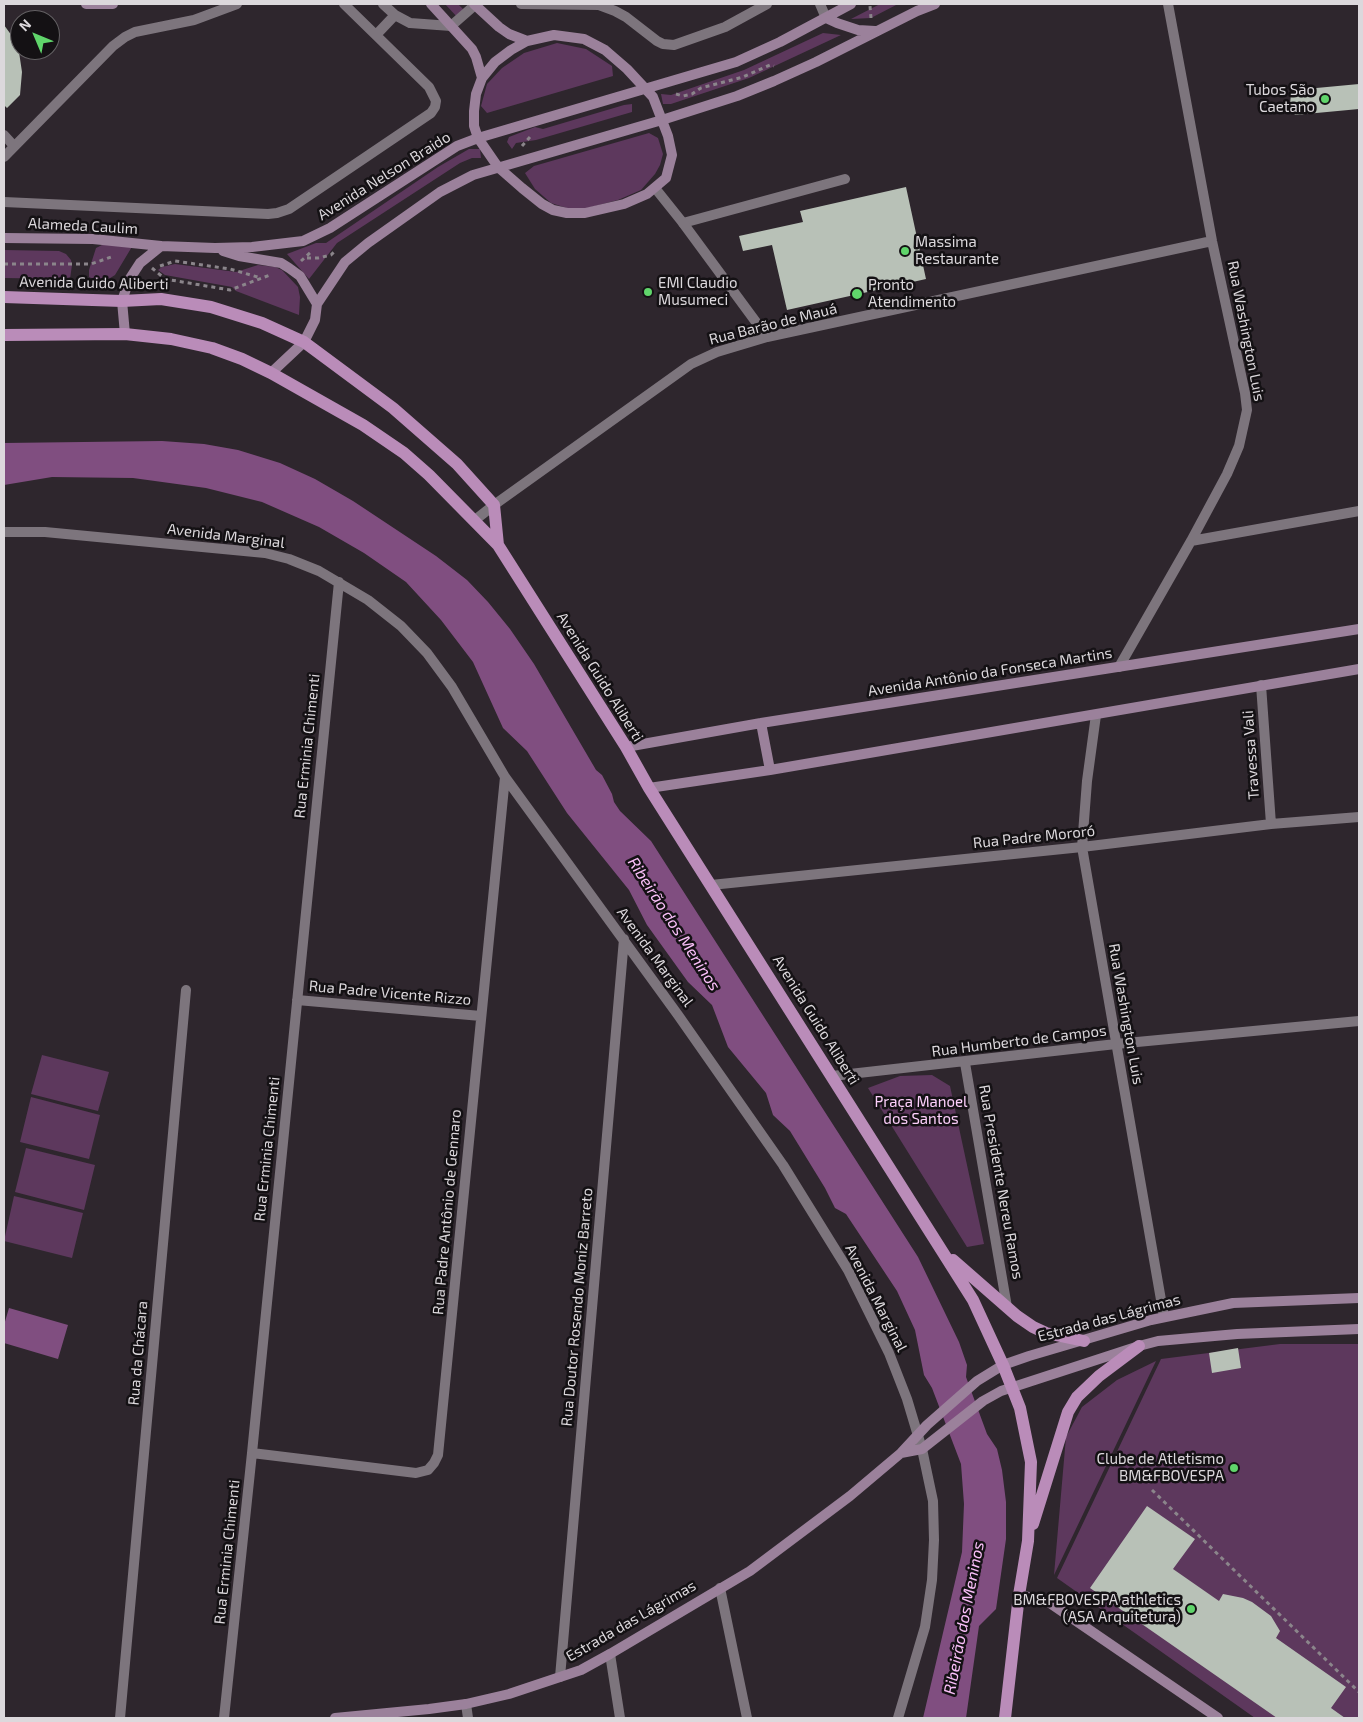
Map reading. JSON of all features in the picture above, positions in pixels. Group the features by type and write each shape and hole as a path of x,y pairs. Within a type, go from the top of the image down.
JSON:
{"main road":[{"path":"86,4 113,4"},
{"path":"431,4 472,48 482,78"},
{"name":"Avenida Nelson Braido","path":"161,246 252,247 291,244 314,237 443,154 478,138 736,62 780,42 851,4"},
{"path":"271,373 304,342 315,320 317,304 345,262 368,243 440,192 473,175 662,120 774,82 935,4"},
{"path":"477,6 509,34 527,41"},
{"path":"826,18 858,30 876,31"},
{"path":"554,35 584,39 605,50 647,89 653,97 670,142 672,156 666,178 655,188 624,204 585,213 567,213 554,210 542,204 498,167 478,138 474,126 476,94 482,78 495,62 527,41 554,35"},
{"name":"Alameda Caulim","path":"4,238 98,239 161,246"},
{"path":"125,334 122,301 129,280 140,263 161,246"},
{"path":"215,248 239,256 281,263 300,276 317,304"},
{"name":"Avenida Guido Aliberti","path":"4,297 122,301 162,299 211,307 262,323 304,342 393,408 457,464 494,505 498,545"},
{"name":"Avenida Guido Aliberti","path":"4,336 125,334 171,339 212,348 242,359 271,373 363,425 404,453 475,520 498,545 626,748 649,788 943,1251 973,1300 1003,1365 1020,1408 1031,1462 1028,1540 1019,1595 1005,1718"},
{"name":"Avenida Antônio da Fonseca Martins","path":"626,748 762,723 1359,629"},
{"path":"649,788 770,770 1359,669"},
{"path":"762,723 770,770"},
{"path":"943,1251 1033,1327 1046,1333 1084,1341"},
{"name":"Estrada das Lágrimas","path":"335,1718 466,1704 508,1694 580,1670 750,1571 850,1496 901,1453 927,1425 977,1381 1003,1365 1164,1317 1233,1303 1359,1298"},
{"name":"Estrada das Lágrimas","path":"901,1453 922,1449 983,1401 1001,1391 1139,1346 1158,1341 1237,1334 1359,1329"},
{"path":"1028,1540 1068,1412 1077,1397 1100,1376 1139,1346"},
{"path":"1019,1595 1046,1601 1218,1718"}],"street":[{"path":"4,157 113,46 125,37 135,32 194,20 237,4"},
{"path":"4,202 268,214 289,209 431,113 435,107 436,101 429,88 344,4"},
{"path":"383,4 395,15 410,23 452,26 477,6"},
{"path":"521,4 598,5 626,17 657,41 663,44 674,45 725,27 767,4"},
{"path":"820,4 826,18"},
{"name":"Rua Washington Luis","path":"1119,667 1227,474 1239,446 1247,410 1212,241 1168,4"},
{"path":"376,35 395,15"},
{"path":"4,135 14,146"},
{"path":"683,223 844,179"},
{"path":"655,188 767,338"},
{"name":"Rua Barão de Mauá","path":"475,520 691,364 717,352 767,338 1212,241"},
{"path":"1191,541 1359,511"},
{"name":"Avenida Marginal","path":"4,532 45,532 265,553 289,559 319,570 368,600 401,626 427,653 452,687 505,777 624,939 783,1165 848,1270 888,1354 907,1399 918,1434 933,1501 932,1580 925,1627 898,1718"},
{"name":"Rua Erminia Chimenti","path":"224,1718 338,582"},
{"name":"Travessa Vali","path":"1262,685 1271,824"},
{"name":"Rua Washington Luis","path":"1096,715 1087,781 1082,847 1164,1317"},
{"name":"Rua Padre Antônio de Gennaro","path":"252,1453 416,1473 428,1470 438,1455 505,777"},
{"name":"Rua Padre Mororó","path":"711,885 1082,847 1271,824 1359,817"},
{"name":"Rua Doutor Rosendo Moniz Barreto","path":"560,1677 624,939"},
{"name":"Rua da Chácara","path":"120,1718 186,990"},
{"name":"Rua Padre Vicente Rizzo","path":"297,1000 481,1016"},
{"name":"Rua Humberto de Campos","path":"832,1076 965,1063 1116,1044 1359,1021"},
{"name":"Rua Presidente Nereu Ramos","path":"965,1063 1007,1307"},
{"path":"720,1588 747,1718"},
{"path":"610,1654 620,1718"},
{"path":"466,1704 468,1718"}],"path":[{"path":"871,18 870,6 874,4"},
{"path":"4,264 91,264 122,254"},
{"path":"175,261 230,269 263,278 230,290 165,278 155,269 175,261"},
{"path":"1152,1490 1359,1692"}],"green space":[{"path":"445,4 458,4 463,9 458,18"},
{"path":"880,4 898,4 871,18 851,19"},
{"path":"823,33 841,35 749,78 671,104 663,104 661,94 671,95 744,70"},
{"path":"557,43 586,49 612,66 613,76 487,113 481,106 487,84 502,68 524,53"},
{"path":"632,104 632,112 536,140 516,143 512,149 507,142 509,137 535,127 543,129"},
{"path":"649,133 658,138 663,154 660,165 641,190 618,200 576,211 551,203 535,189 525,173 534,166"},
{"path":"469,149 480,149 481,158 472,158 460,163 337,243 309,279 287,254 316,243 326,243 438,167"},
{"path":"102,245 133,245 115,275 107,280 98,281 89,277 89,270 96,248"},
{"path":"4,250 59,251 66,254 71,260 72,265 70,279 4,278"},
{"path":"175,264 236,272 258,265 275,267 282,270 298,287 300,297 299,315 236,291 232,287 165,275 158,270"},
{"path":"42,1055 109,1072 98,1111 31,1094"},
{"name":"Praça Manoel dos Santos","path":"932,1075 950,1086 984,1244 967,1247 868,1088 900,1076"},
{"path":"31,1097 100,1115 89,1159 20,1142"},
{"path":"26,1148 95,1165 84,1210 15,1192"},
{"path":"14,1196 83,1213 72,1258 4,1241"},
{"name":"Clube de Atletismo BM&FBOVESPA","path":"1280,1344 1359,1344 1359,1718 1255,1718 1057,1578 1161,1359"},
{"path":"1156,1361 1054,1575 1066,1437 1082,1407 1117,1380"}],"water":[{"name":"Ribeirão dos Meninos","path":"162,441 204,444 238,450 280,463 315,479 353,501 436,556 467,580 488,602 510,629 534,664 596,770 602,775 620,811 651,841 918,1257 959,1342 967,1365 966,1377 987,1434 997,1449 1006,1502 1006,1539 996,1609 979,1626 966,1718 923,1718 962,1552 964,1504 961,1464 932,1388 924,1375 915,1330 897,1291 846,1214 835,1208 790,1131 773,1115 766,1093 728,1047 712,1005 688,982 647,925 629,890 567,813 527,751 503,728 473,662 441,620 406,582 364,553 319,527 262,502 206,488 133,478 52,477 4,485 4,443"},
{"path":"9,1308 68,1325 58,1359 4,1343 4,1325"}],"building":[{"path":"4,25 10,33 10,60 20,60 22,72 20,95 7,108 4,105"},
{"name":"Tubos São Caetano","path":"1359,84 1359,109 1295,115 1290,104 1291,94 1295,93 1295,90"},
{"path":"906,187 926,279 787,310 772,245 743,251 739,236 803,222 800,211"},
{"path":"1238,1348 1241,1368 1212,1373 1209,1353"},
{"name":"BM&FBOVESPA athletics (ASA Arquitetura)","path":"1147,1506 1195,1539 1173,1569 1219,1601 1223,1594 1243,1598 1252,1602 1271,1616 1280,1631 1276,1638 1346,1687 1331,1708 1345,1718 1277,1718 1090,1588"}],"place":[{"name":"Tubos São Caetano","path":"1325,99"},
{"name":"Massima Restaurante","path":"905,251"},
{"name":"EMI Claudio Musumeci","path":"648,292"},
{"name":"Pronto Atendimento","path":"857,294"},
{"name":"Clube de Atletismo BM&FBOVESPA","path":"1234,1468"},
{"name":"BM&FBOVESPA athletics (ASA Arquitetura)","path":"1191,1609"}]}
